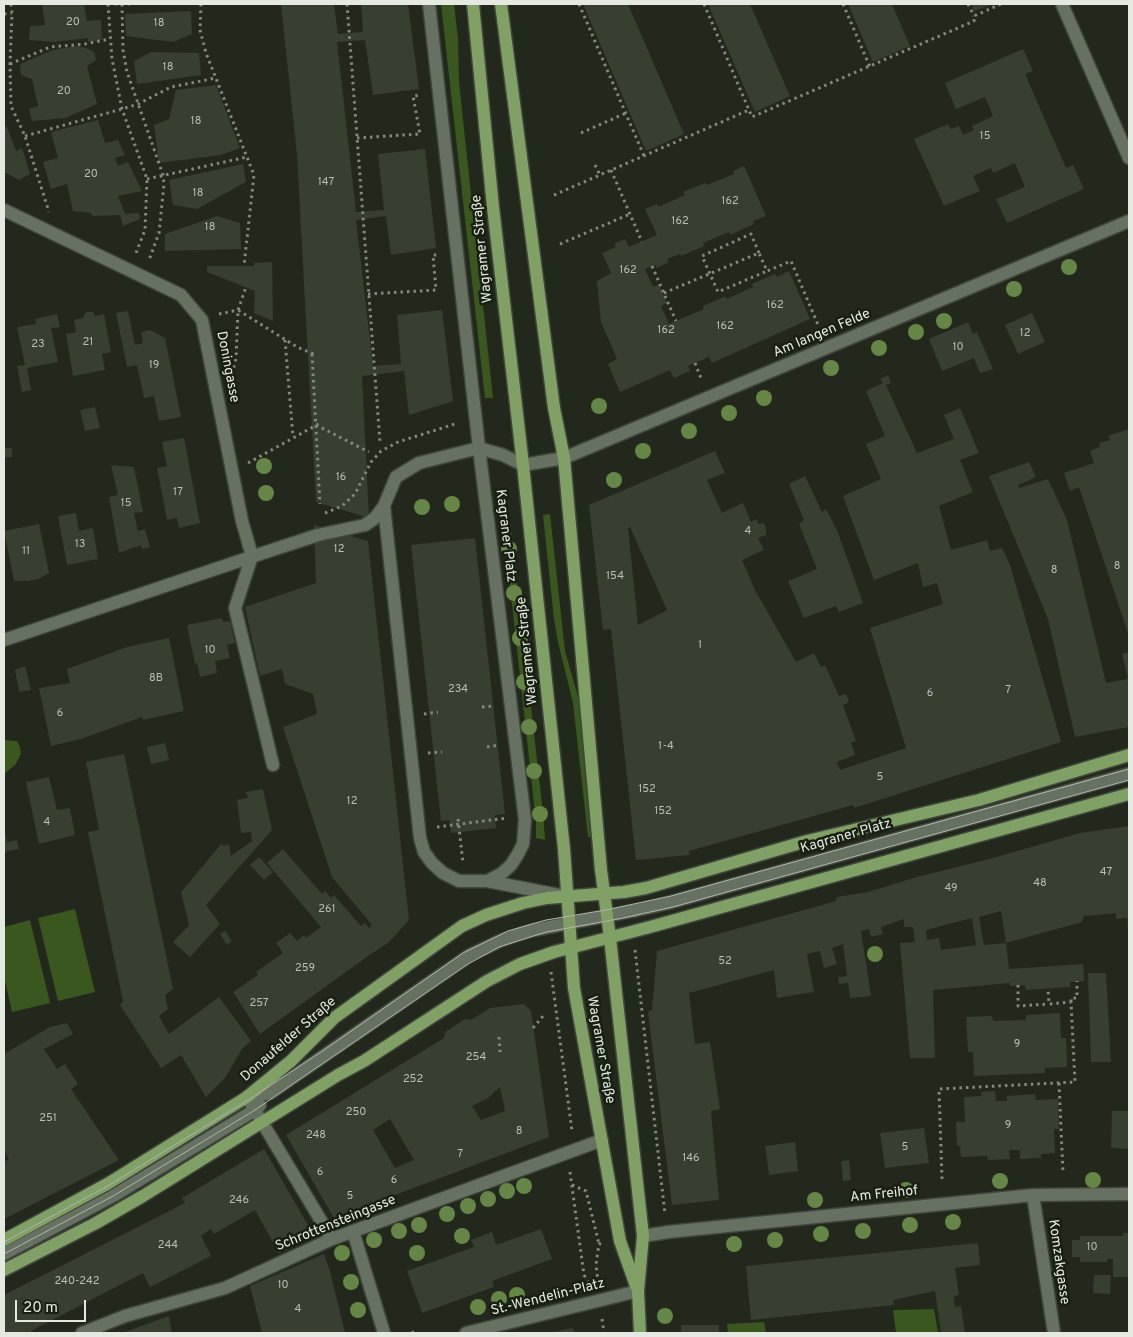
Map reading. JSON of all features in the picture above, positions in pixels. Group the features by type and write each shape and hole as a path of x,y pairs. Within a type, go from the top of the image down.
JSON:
{"main road":[{"name":"Wagramer Straße","path":"473,4 493,207 564,849 574,988 620,1241 638,1291"},
{"name":"Wagramer Straße","path":"501,4 554,408 564,458 604,894 643,1236 638,1291 640,1333"},
{"name":"Kagraner Platz","path":"604,894 646,888 807,841 979,800 1129,755"},
{"path":"4,1270 96,1223 143,1196 364,1061 492,978 520,964 571,948 1129,794"},
{"name":"Donaufelder Straße","path":"4,1240 109,1183 250,1102 334,1018 462,926 486,915 523,903 547,898 604,894"}],"street":[{"name":"Wagramer Straße","path":"429,4 479,448"},
{"path":"1062,4 1129,158"},
{"name":"Doningasse","path":"4,210 181,295 202,320 242,521 252,556"},
{"name":"Am langen Felde","path":"523,465 564,458 1129,221"},
{"path":"4,640 252,556 318,535 365,524 375,518 384,506 396,477 419,463 479,448 503,455 523,465"},
{"name":"Kagraner Platz","path":"479,448 524,820 523,844 518,854 511,865 501,874 487,881"},
{"path":"384,506 420,838 424,852 443,873 459,881 487,881 567,896"},
{"path":"252,556 235,608 273,765"},
{"name":"Kagraner Platz","path":"250,1102 253,1098 270,1093 470,955 502,940 522,933 569,922 668,903 1129,774"},
{"path":"250,1102 332,1239"},
{"name":"Donaufelder Straße","path":"4,1254 113,1196 250,1102"},
{"name":"Schrottensteingasse","path":"82,1333 124,1316 225,1288 332,1239 602,1140"},
{"name":"Am Freihof","path":"643,1236 1033,1195 1129,1194"},
{"name":"Komzakgasse","path":"1033,1195 1054,1333"},
{"path":"353,1231 384,1333"},
{"name":"St.-Wendelin-Platz","path":"466,1333 638,1291"}],"path":[{"path":"11,4 10,64 12,106 25,136 57,236"},
{"path":"108,4 112,59 122,109 147,179 145,230 135,273"},
{"path":"115,4 130,4"},
{"path":"122,4 123,50 127,72 163,176 164,184 158,233 147,264 135,273"},
{"path":"201,4 200,30 206,53 254,175 244,266"},
{"path":"347,4 380,442"},
{"path":"579,4 644,156"},
{"path":"704,4 752,118 974,22 974,16 968,4"},
{"path":"843,4 870,67"},
{"path":"974,16 1001,4"},
{"path":"4,14 12,13"},
{"path":"10,64 50,47 86,44 110,39"},
{"path":"25,136 138,104 171,87 216,78"},
{"path":"357,138 420,134 413,96 423,95"},
{"path":"554,195 749,110"},
{"path":"581,133 626,114"},
{"path":"147,179 247,158"},
{"path":"595,165 600,175"},
{"path":"611,170 642,242"},
{"path":"560,244 630,214"},
{"path":"767,271 751,234 702,256 718,292 791,261 819,327"},
{"path":"664,293 759,253"},
{"path":"368,294 436,290 433,255 439,255"},
{"path":"652,266 676,321"},
{"path":"231,380 236,359 238,310 246,287"},
{"path":"213,315 238,310 297,348 314,354 320,504"},
{"path":"285,340 293,437"},
{"path":"695,363 701,378"},
{"path":"232,471 322,422"},
{"path":"316,425 369,452"},
{"path":"321,515 342,506 355,494 380,451 398,442 446,427"},
{"path":"482,707 498,705"},
{"path":"421,714 438,712"},
{"path":"487,747 502,745"},
{"path":"425,753 442,752"},
{"path":"434,828 510,818"},
{"path":"458,819 463,868"},
{"path":"637,971 668,1232"},
{"path":"552,976 572,1133 567,1154 584,1274 600,1300"},
{"path":"942,1179 938,1089 1075,1082 1071,998 1077,998 1077,982"},
{"path":"1018,985 1018,1006 1071,1002"},
{"path":"1048,988 1049,1004"},
{"path":"533,1028 543,1016"},
{"path":"499,1037 500,1052"},
{"path":"1059,1083 1063,1173"},
{"path":"572,1184 586,1191 599,1244"},
{"path":"412,1333 416,1330"}],"green space":[{"path":"441,4 454,4 458,39 459,81 493,398 485,398"},
{"path":"550,514 565,651 579,700 594,837 588,837 573,703 554,619 543,515"},
{"path":"510,521 545,840 536,838 536,822 503,522"},
{"path":"4,740 17,741 21,754 15,765 4,774"},
{"path":"75,909 95,992 58,1001 38,918"},
{"path":"30,920 50,1003 12,1012 4,976 4,927"},
{"path":"934,1309 938,1333 896,1333 893,1310"},
{"path":"764,1322 766,1333 728,1333 727,1324"}],"building":[{"path":"42,4 84,4 87,21 101,20 102,40 88,42 88,38 54,42 29,40 30,26 45,25"},
{"path":"281,4 334,4 338,34 363,32 361,4 408,4 419,89 373,95 365,40 337,42 356,212 384,210 378,154 425,149 436,248 391,255 386,216 356,220 373,366 401,364 397,315 442,310 453,401 409,415 404,371 362,376 369,518 316,502 297,155"},
{"path":"583,4 628,4 684,134 646,151"},
{"path":"708,4 750,4 790,96 755,112"},
{"path":"848,4 892,4 910,46 873,62"},
{"path":"971,4 993,4 974,11"},
{"path":"191,11 192,34 173,42 126,36 125,14"},
{"path":"76,46 94,52 96,60 87,66 97,104 65,118 32,121 29,109 38,106 32,79 21,75 20,64 53,50"},
{"path":"1023,49 1033,71 1025,74 1066,168 1073,165 1084,189 1007,223 996,199 1025,187 1015,163 993,173 991,168 973,176 980,191 944,206 914,139 948,124 951,129 959,126 963,135 974,130 972,126 993,116 985,97 956,109 945,83"},
{"path":"151,52 199,53 201,75 137,84 134,61"},
{"path":"216,85 240,148 221,155 159,163 154,125 169,119 176,90"},
{"path":"98,120 105,143 118,140 125,155 115,158 118,166 128,162 142,191 118,196 125,214 139,213 140,219 123,226 120,215 93,216 90,213 73,211 67,184 51,189 43,162 58,158 51,132"},
{"path":"4,127 7,127 16,151 22,148 30,174 19,180 4,172"},
{"path":"243,164 246,182 197,209 173,205 169,180"},
{"path":"744,166 766,216 753,221 754,224 730,235 729,232 703,243 704,246 681,256 680,254 667,259 669,262 657,268 655,265 645,269 653,287 659,284 667,303 661,306 669,324 704,309 703,306 726,296 727,299 753,287 752,284 775,274 777,277 789,271 810,319 712,363 709,357 688,366 690,371 674,378 670,370 620,392 608,364 617,359 601,322 597,281 611,273 602,253 616,247 614,244 625,239 629,247 657,235 645,209 657,204 658,207 685,195 683,192 734,174 733,171"},
{"path":"217,216 240,223 241,249 165,251 165,234"},
{"path":"272,262 273,321 254,313 255,291 207,272 207,266 254,266 254,263"},
{"path":"128,311 135,345 143,343 141,332 150,330 165,338 181,417 159,421 154,396 144,398 137,365 127,367 116,313"},
{"path":"87,312 93,312 95,316 104,314 111,352 102,354 105,370 73,376 66,334 76,332 74,320 83,318"},
{"path":"1032,313 1045,342 1018,354 1005,325"},
{"path":"57,314 60,327 51,328 58,362 27,368 31,390 22,392 17,366 25,365 17,327 36,324 35,319"},
{"path":"968,322 973,334 977,332 993,369 980,373 974,358 942,371 929,339"},
{"path":"888,375 891,383 886,385 917,453 954,439 944,415 960,408 979,453 960,460 973,492 939,506 951,550 987,540 990,551 1002,548 1010,565 1061,742 854,808 853,805 689,851 689,855 636,860 611,629 603,630 589,505 715,451 725,473 707,480 722,513 743,503 751,522 757,519 758,524 764,523 766,528 766,535 758,538 764,550 742,560 755,590 796,662 814,653 821,667 825,665 839,696 846,694 849,702 843,705 856,741 851,743 855,755 837,762 840,770 906,748 870,628 943,604 937,583 923,587 918,563 874,580 843,496 881,479 866,444 885,436 866,391 883,383 880,379","holes":["630,527 667,610 638,625 628,528"]},
{"path":"95,407 100,428 85,431 80,410"},
{"path":"1129,429 1129,636 1079,487 1070,491 1064,473 1094,463 1090,451 1100,447 1099,443 1110,440 1108,436"},
{"path":"184,438 200,523 179,528 177,518 167,520 157,468 167,466 162,442"},
{"path":"4,448 12,448 12,457 4,457"},
{"path":"1029,462 1036,477 1018,485 1019,488 1048,479 1067,520 1106,683 1128,679 1122,654 1129,652 1129,727 1075,737 1048,619 989,476"},
{"path":"111,465 134,467 143,512 134,513 138,531 145,529 150,547 142,549 141,545 119,553 109,497 118,495"},
{"path":"805,476 822,512 826,509 837,530 863,603 839,612 836,606 804,618 788,581 817,569 799,524 804,520 789,484"},
{"path":"76,513 79,531 93,528 98,559 67,565 58,516"},
{"path":"39,524 49,573 38,579 14,581 4,531"},
{"path":"314,525 368,541 409,920 388,943 260,1034 233,992 258,975 256,972 283,953 276,943 290,933 297,941 304,935 306,938 321,927 267,863 283,849 322,894 325,891 331,898 334,895 361,926 365,923 369,928 372,925 332,877 283,727 317,714 313,694 285,684 282,669 260,676 245,607 316,583"},
{"path":"475,538 505,814 495,815 496,828 451,833 450,820 441,821 411,545"},
{"path":"222,618 223,622 230,621 235,643 227,645 230,658 215,661 217,673 200,677 197,663 195,664 187,625"},
{"path":"169,638 184,711 143,720 142,717 81,739 51,746 39,688 70,683 67,669 127,647"},
{"path":"25,666 31,690 19,692 15,670"},
{"path":"165,743 169,760 151,764 147,747"},
{"path":"124,754 173,989 165,995 168,1009 159,1016 169,1034 219,997 251,1041 242,1049 225,1078 206,1097 181,1055 161,1068 120,1005 123,1001 88,832 99,830 86,762"},
{"path":"49,777 57,810 70,808 75,835 39,844 26,782"},
{"path":"263,789 272,830 206,905 220,924 190,957 173,942 189,925 181,892 222,843 223,846 229,844 231,856 252,841 251,832 241,833 237,800 248,798 246,792"},
{"path":"1129,826 1129,930 1127,918 1116,919 1116,913 1084,916 1082,922 1006,943 1009,969 1083,964 1084,981 1070,982 1070,987 1026,990 1025,985 1010,986 1010,983 933,990 935,1058 910,1058 900,943 915,942 913,927 904,927 904,919 881,927 883,934 871,937 869,929 861,931 871,996 850,998 848,983 839,984 838,977 847,976 843,944 832,948 837,964 824,968 820,951 807,954 814,992 777,998 774,970 689,993 695,1044 710,1042 720,1109 711,1111 719,1200 672,1205 648,1012 652,1010 657,951 836,901 837,897 868,892 1080,833","holes":["1001,911 1006,943 984,945 979,917","972,918 976,945 941,950 939,938 927,940 926,930"]},
{"path":"4,829 7,842 17,840 19,849 4,852"},
{"path":"259,857 273,872 264,880 250,865"},
{"path":"225,931 232,941 227,945 220,934"},
{"path":"1088,973 1106,973 1111,1062 1091,1062"},
{"path":"524,1004 531,1011 549,1137 334,1218 286,1135 444,1038 445,1032 465,1019 471,1020 490,1008","holes":["500,1087 505,1111 481,1120 472,1106 488,1098","390,1119 414,1160 395,1168 373,1130"]},
{"path":"1060,1013 1061,1038 1066,1038 1067,1067 1045,1068 1045,1073 974,1076 973,1052 968,1052 966,1017 992,1016 993,1021 1026,1020 1026,1015"},
{"path":"67,1023 73,1034 44,1049 57,1069 65,1064 78,1084 71,1089 119,1160 4,1219 4,1162 9,1159 4,1150 4,1054 50,1027"},
{"path":"995,1091 996,1101 1007,1101 1007,1096 1035,1094 1036,1100 1058,1099 1059,1129 1054,1129 1055,1153 1041,1154 1041,1158 1020,1159 1020,1150 1009,1150 1010,1159 988,1160 987,1156 961,1157 960,1146 957,1146 956,1122 965,1122 964,1097 982,1096 981,1092"},
{"path":"1112,1111 1129,1111 1129,1149 1111,1148"},
{"path":"924,1128 929,1163 885,1168 880,1133"},
{"path":"795,1142 798,1171 769,1175 765,1146"},
{"path":"264,1149 315,1237 279,1253 255,1210 214,1234 211,1229 201,1236 211,1256 150,1287 143,1273 31,1331 32,1333 4,1333 4,1295 185,1203 182,1198"},
{"path":"849,1160 851,1180 843,1181 841,1161"},
{"path":"541,1229 552,1259 492,1281 494,1287 422,1313 407,1271 474,1247 471,1240 492,1232 496,1245"},
{"path":"1123,1233 1129,1233 1129,1277 1113,1277 1113,1259 1107,1259 1107,1262 1080,1262 1080,1257 1072,1257 1072,1240 1080,1240 1080,1236 1123,1236"},
{"path":"978,1243 980,1265 955,1268 959,1295 954,1296 955,1307 961,1306 965,1333 941,1333 935,1291 893,1300 894,1305 751,1320 746,1266"},
{"path":"324,1254 345,1333 262,1333 250,1286"},
{"path":"1094,1275 1111,1275 1110,1294 1093,1293"},
{"path":"169,1316 172,1333 122,1333"},
{"path":"681,1325 719,1325 719,1333 681,1333"},
{"path":"572,1328 576,1333 554,1333 554,1332"}],"tram line":[{"path":"4,1242 106,1187 253,1097 463,953 508,931 546,920 671,896 1129,769"},
{"path":"4,1254 113,1196 255,1110 468,964 499,947 546,932 673,907 1129,780"}]}
